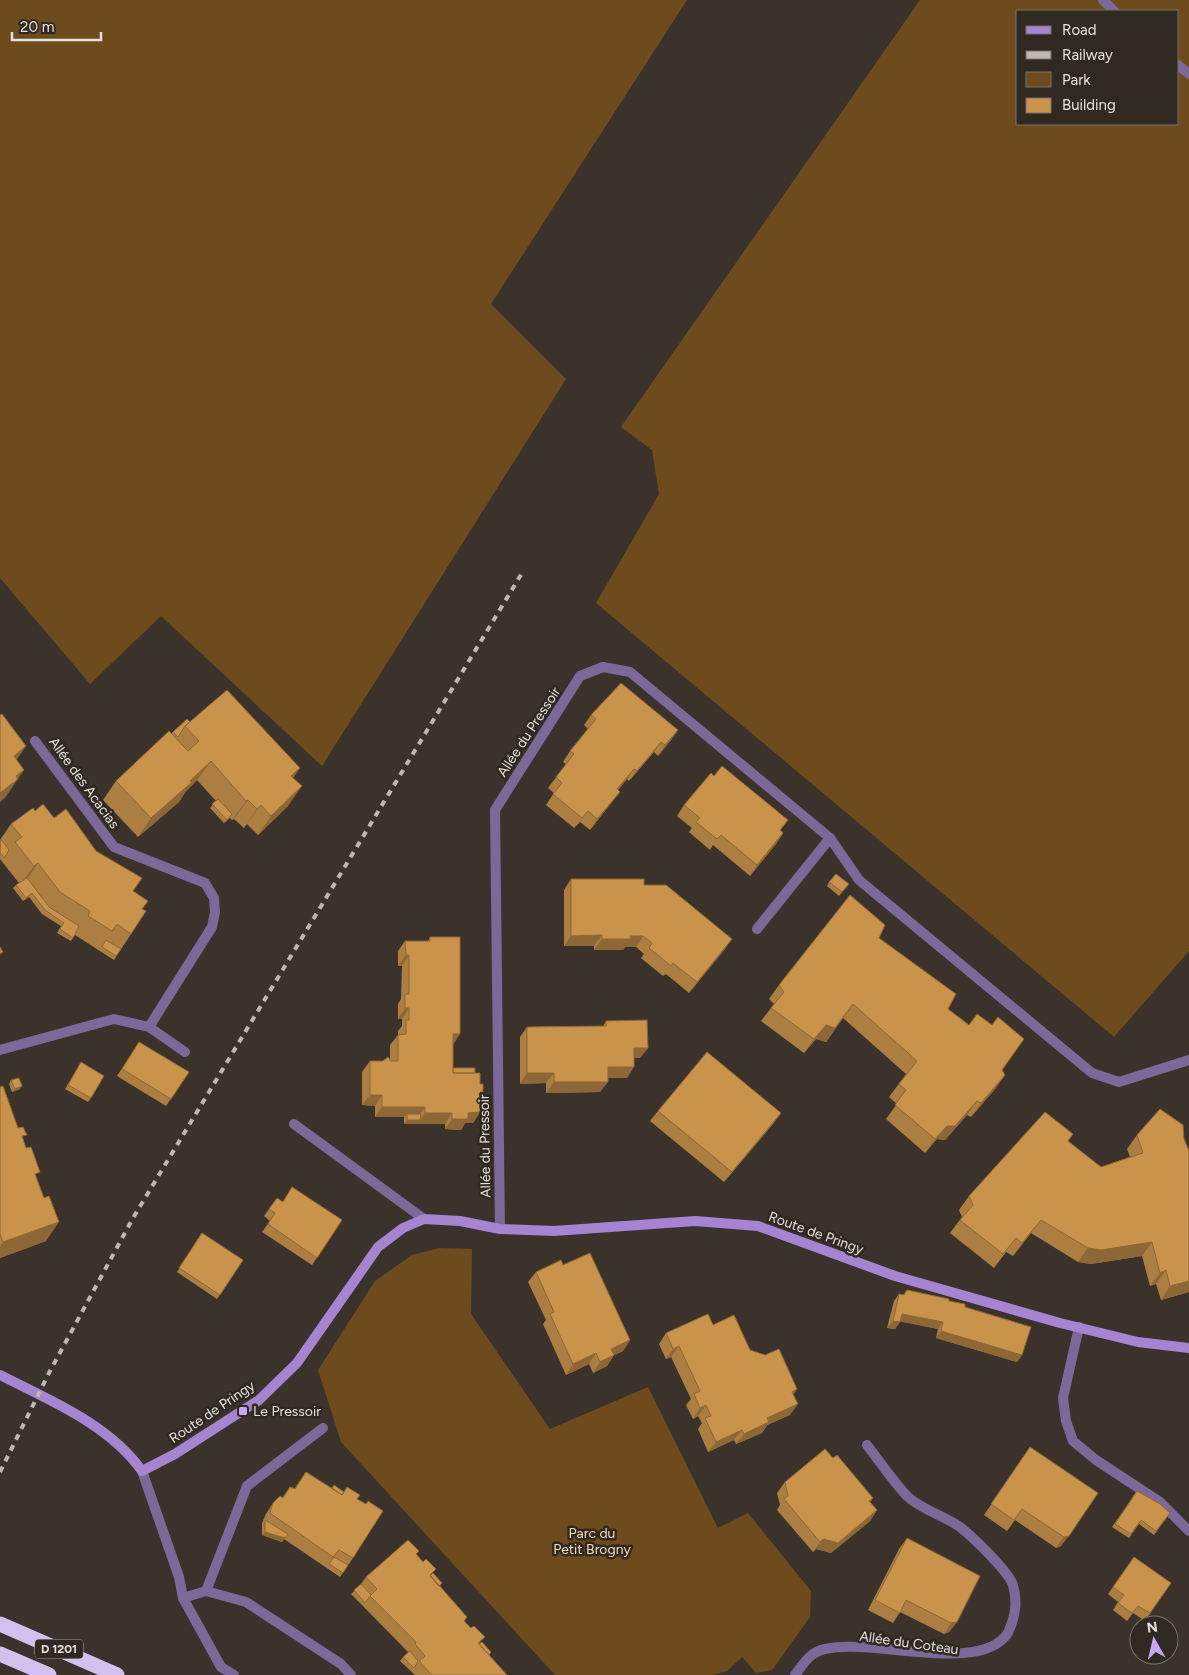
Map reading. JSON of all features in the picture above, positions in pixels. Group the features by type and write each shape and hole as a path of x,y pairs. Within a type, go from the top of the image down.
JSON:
{"highway":[{"name":"D 1201","path":"0,1624 118,1675"},
{"name":"D 1201","path":"0,1654 49,1675"}],"street":[{"path":"1103,0 1113,10"},
{"path":"1179,66 1189,74"},
{"name":"Allée du Pressoir","path":"500,1229 495,810 580,676 603,667 630,672 830,838 859,880 1092,1073 1119,1082 1189,1060"},
{"name":"Allée des Acacias","path":"35,741 114,848 206,883 214,898 215,912 212,927 149,1027"},
{"path":"757,929 830,838"},
{"path":"0,1050 114,1019 149,1027 185,1052"},
{"path":"294,1124 424,1219"},
{"name":"Route de Pringy","path":"142,1471 175,1454 259,1400 297,1363 378,1247 403,1228 424,1219 460,1221 500,1229 554,1231 695,1221 758,1226 896,1276 1138,1342 1189,1348"},
{"path":"1079,1327 1064,1398 1066,1421 1073,1441 1103,1465 1160,1502 1189,1531"},
{"path":"0,1375 72,1412 112,1439 131,1455 142,1471 179,1577 184,1598 221,1667 234,1675"},
{"path":"206,1590 246,1486 323,1428"},
{"name":"Allée du Coteau","path":"867,1445 908,1497 960,1527 1010,1576 1016,1595 1015,1616 1005,1641 990,1657 971,1664"},
{"path":"184,1598 206,1590 246,1602 340,1664 351,1675"},
{"name":"Allée du Coteau","path":"795,1675 811,1654 826,1648 844,1648 942,1664"}],"green space":[{"path":"0,0 687,0 491,304 566,379 322,766 161,616 90,684 0,578"},
{"path":"920,0 1189,0 1189,951 1114,1037 596,603 659,494 652,450 621,427"},
{"name":"Parc du Petit Brogny","path":"439,1248 472,1249 471,1314 550,1429 648,1387 718,1528 748,1513 811,1591 810,1617 772,1670 756,1673 742,1657 727,1671 713,1675 555,1675 341,1442 318,1370 375,1281 412,1255"}],"building":[{"path":"621,683 678,730 665,745 661,742 637,771 634,769 617,789 620,792 597,819 588,811 582,818 553,794 562,783 556,777 574,754 570,751 596,719 591,715"},
{"path":"227,690 300,768 291,776 302,786 271,816 261,805 257,809 248,800 246,801 211,761 190,781 192,782 151,818 116,781 169,731 188,751 199,741 185,726"},
{"path":"2,714 26,746 14,756 24,770 16,776 18,779 0,793 0,715"},
{"path":"187,719 190,722 178,737 173,732"},
{"path":"722,766 788,820 780,830 783,833 757,865 721,835 717,839 696,822 700,818 684,805 711,773 714,776"},
{"path":"218,799 232,814 227,820 212,804"},
{"path":"43,804 54,818 66,809 96,851 142,878 133,891 148,901 142,909 146,911 131,934 117,924 112,931 88,916 90,911 60,892 38,863 34,866 15,842 22,837 11,824 33,808 35,811"},
{"path":"1,839 9,850 4,858 0,852"},
{"path":"836,874 849,884 842,892 829,882"},
{"path":"27,878 49,907 79,926 73,938 60,929 64,923 45,910 32,893 26,898 16,885"},
{"path":"571,879 644,879 644,885 666,885 732,939 697,982 673,963 671,966 649,948 652,943 643,936 630,936 631,939 602,939 602,935 571,936"},
{"path":"850,895 885,925 879,938 956,994 948,1009 969,1025 977,1014 992,1025 998,1017 1024,1039 1002,1070 1005,1075 981,1103 977,1101 955,1126 947,1126 935,1139 895,1105 906,1090 899,1084 917,1061 853,1004 835,1028 826,1025 814,1039 771,1008 784,992 779,985"},
{"path":"430,937 460,937 460,1034 453,1034 453,1073 480,1073 480,1084 483,1084 483,1092 480,1092 480,1112 468,1113 468,1119 452,1119 452,1113 425,1113 425,1107 382,1107 382,1095 370,1095 370,1061 383,1061 388,1057 391,1061 398,1061 398,1035 406,1034 406,1020 409,1020 409,1008 405,1008 405,994 409,994 409,955 406,955 405,941 430,941"},
{"path":"106,940 121,949 116,956 102,947"},
{"path":"647,1020 648,1048 634,1048 634,1067 608,1067 608,1082 554,1082 554,1073 527,1073 527,1027 606,1026 606,1021"},
{"path":"139,1042 189,1072 171,1099 122,1069"},
{"path":"707,1052 781,1113 732,1172 658,1111"},
{"path":"81,1062 104,1076 91,1098 68,1085"},
{"path":"453,1068 475,1068 475,1073 453,1073"},
{"path":"19,1078 22,1086 15,1089 11,1080"},
{"path":"3,1086 18,1128 23,1127 27,1135 22,1136 26,1148 31,1147 40,1172 35,1174 44,1198 49,1196 59,1222 3,1242 0,1234 0,1087"},
{"path":"1160,1109 1183,1125 1184,1139 1189,1151 1189,1281 1170,1286 1166,1270 1160,1273 1152,1242 1101,1250 1088,1248 1041,1220 1022,1243 1016,1238 1003,1254 960,1220 973,1205 969,1196 1045,1112 1073,1134 1068,1141 1101,1167 1143,1153 1137,1135"},
{"path":"407,1114 421,1114 420,1120 407,1120"},
{"path":"292,1187 342,1220 317,1258 268,1224 275,1213 269,1209 277,1198 283,1202"},
{"path":"202,1233 243,1260 220,1295 179,1268"},
{"path":"590,1253 630,1340 611,1349 614,1355 600,1362 596,1353 573,1364 550,1314 554,1312 536,1272 561,1260 563,1265"},
{"path":"907,1290 949,1299 949,1301 965,1304 965,1307 1031,1327 1022,1355 941,1331 943,1322 902,1314 900,1322 893,1321 899,1294 904,1295"},
{"path":"708,1314 713,1325 734,1315 750,1350 765,1355 779,1349 797,1389 792,1392 798,1404 767,1418 769,1422 744,1434 742,1430 716,1442 705,1418 711,1416 706,1405 700,1408 694,1394 700,1391 679,1346 673,1349 666,1333"},
{"path":"1030,1447 1098,1493 1069,1536 1064,1537 1022,1509 1014,1520 991,1504"},
{"path":"825,1449 833,1458 837,1455 873,1498 869,1501 877,1510 838,1543 823,1539 820,1542 784,1499 788,1496 785,1482"},
{"path":"306,1472 342,1495 347,1487 360,1495 357,1499 366,1504 368,1501 383,1511 353,1558 339,1550 333,1557 270,1513 273,1503 280,1496 283,1498 290,1487 295,1489"},
{"path":"334,1485 344,1492 342,1495 332,1488"},
{"path":"1137,1491 1160,1504 1170,1513 1156,1531 1141,1520 1131,1534 1115,1524"},
{"path":"265,1520 288,1534 285,1538 265,1532"},
{"path":"907,1538 980,1576 957,1622 951,1623 906,1600 900,1613 875,1600"},
{"path":"408,1540 419,1551 416,1554 423,1562 426,1559 436,1569 430,1575 467,1617 464,1621 471,1628 474,1626 485,1637 478,1643 507,1675 432,1675 419,1661 425,1656 415,1644 416,1642 370,1596 377,1589 366,1577"},
{"path":"334,1557 348,1565 343,1573 329,1564"},
{"path":"1134,1557 1171,1583 1150,1613 1138,1606 1132,1613 1118,1603 1124,1595 1113,1587"},
{"path":"433,1573 442,1583 439,1586 430,1576"},
{"path":"361,1584 371,1595 365,1603 354,1590"},
{"path":"482,1642 491,1652 489,1655 479,1644"},
{"path":"410,1651 418,1661 414,1668 403,1657"}],"railway":[{"path":"0,1472 50,1371 133,1218 522,573"}],"place":[{"name":"Le Pressoir","path":"243,1411"}]}
